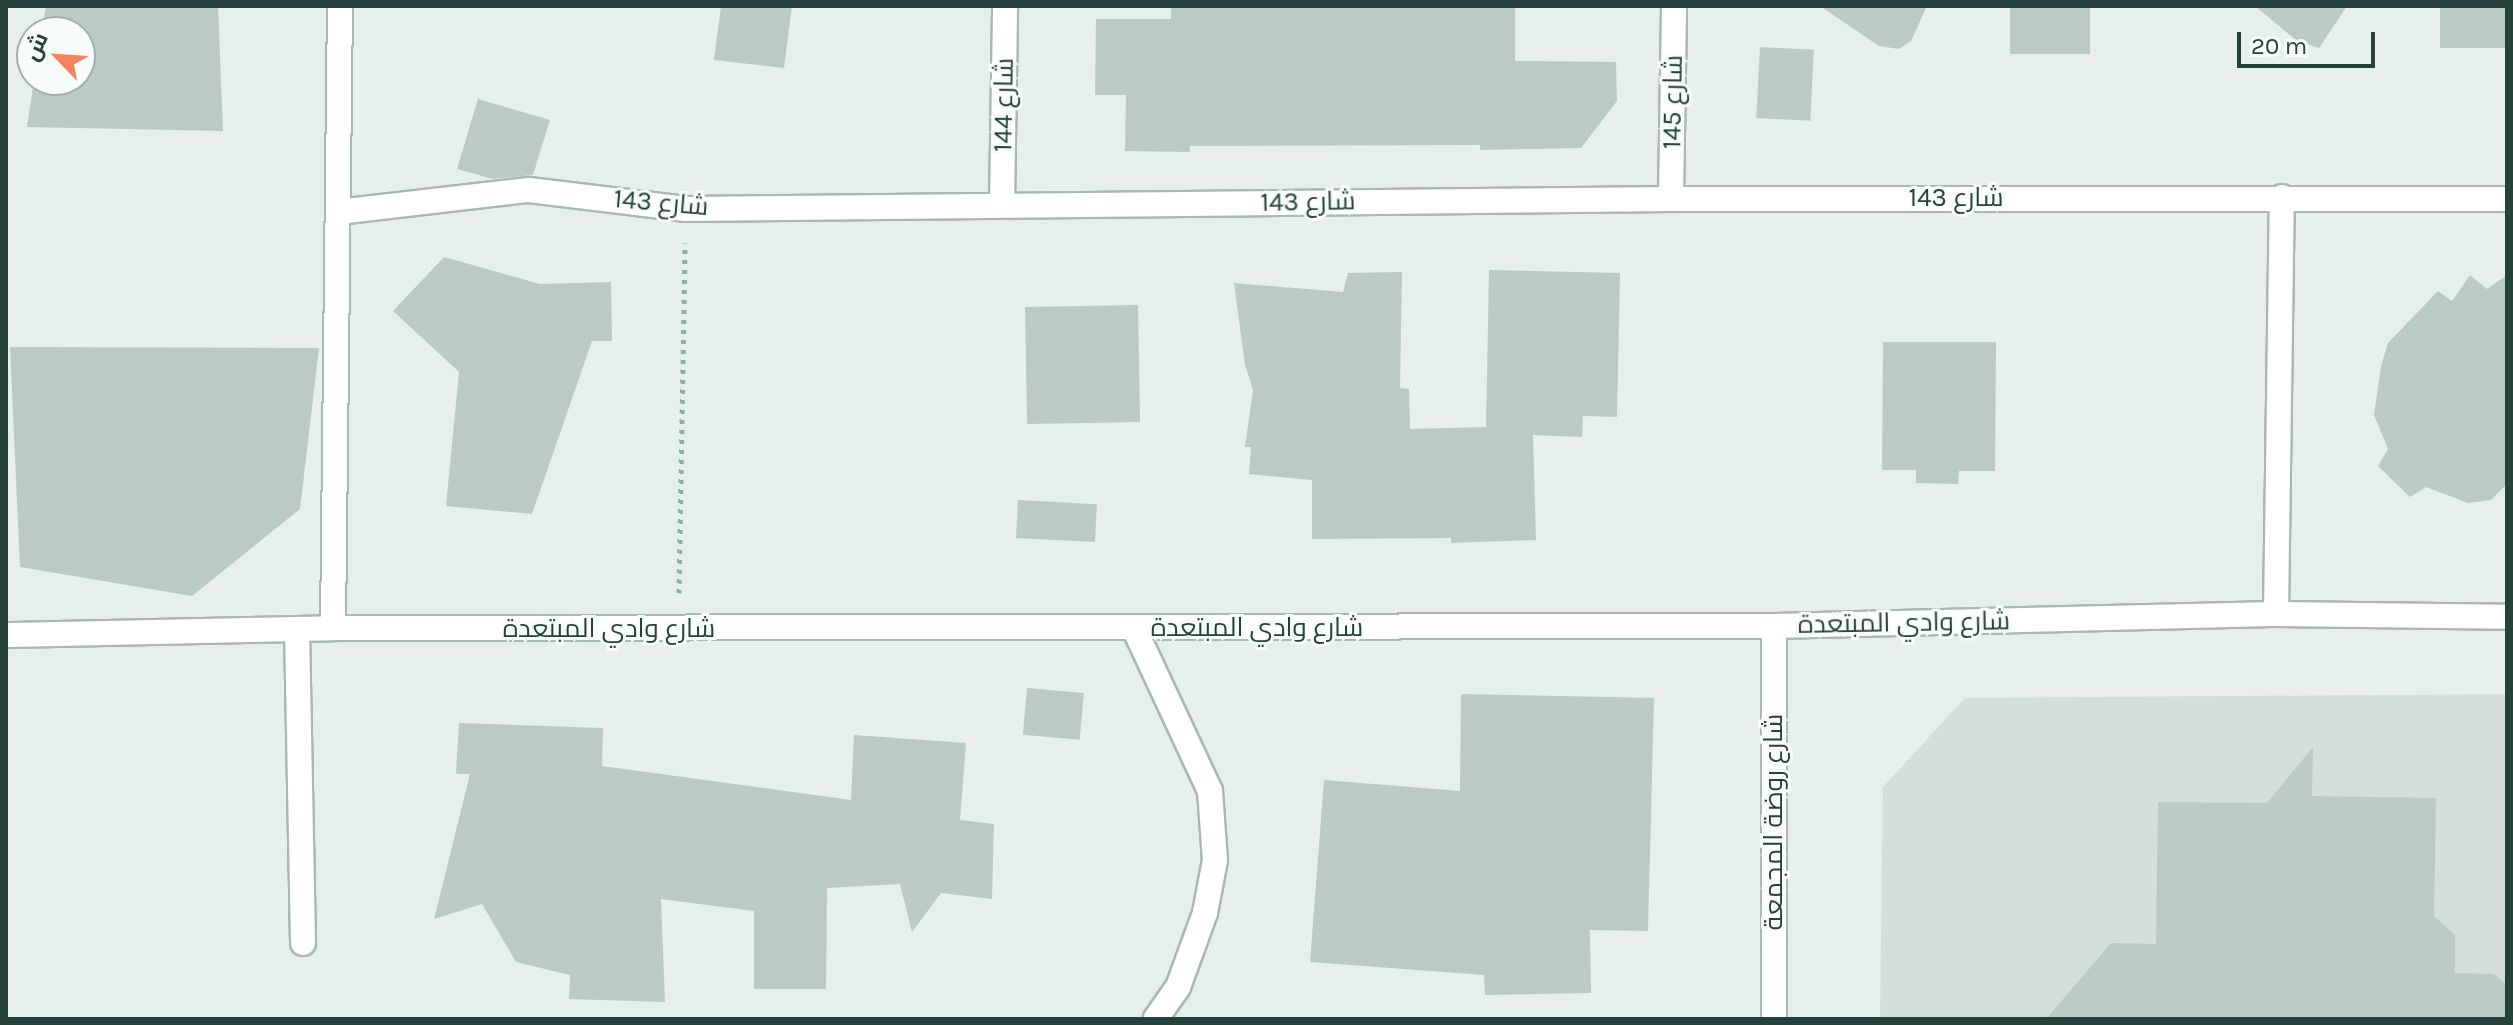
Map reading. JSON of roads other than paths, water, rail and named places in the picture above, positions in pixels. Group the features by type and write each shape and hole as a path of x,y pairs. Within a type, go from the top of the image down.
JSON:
{"street":[{"path":"333,628 340,6"},
{"name":"شارع 144","path":"1002,205 1005,6"},
{"name":"شارع 145","path":"1671,199 1674,6"},
{"name":"شارع 143","path":"338,212 529,190 686,209 1671,199 2507,199"},
{"path":"2276,614 2282,197"},
{"name":"شارع وادي المبتعدة","path":"6,635 333,628 679,630 1774,626 2276,614 2507,617"},
{"name":"شارع روضة المجمعة","path":"1774,626 1774,1019"},
{"path":"1134,628 1210,791 1215,860 1205,913 1178,987 1156,1019"},
{"path":"297,629 303,943"}]}
